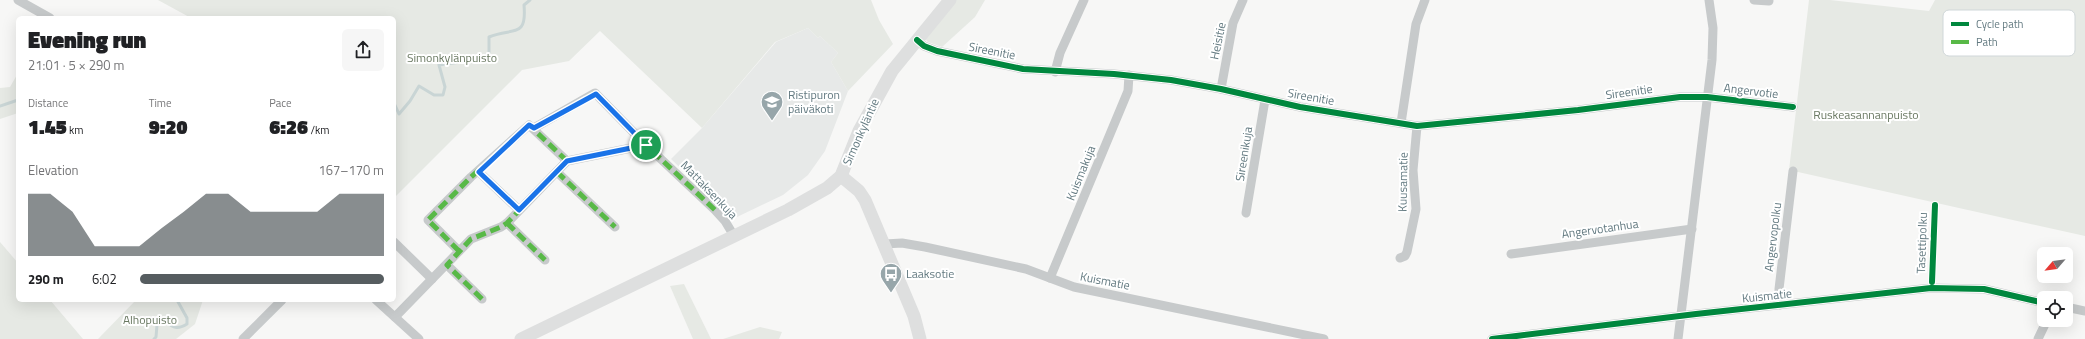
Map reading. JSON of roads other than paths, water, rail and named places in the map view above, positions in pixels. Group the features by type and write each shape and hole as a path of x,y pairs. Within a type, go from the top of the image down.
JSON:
{"main road":[{"name":"Simonkyläntie","path":"920,339 914,316 885,244 865,200 859,191 841,176 859,131 881,88 892,71 950,0"},
{"path":"521,339 734,236 827,188 841,176"}],"street":[{"path":"18,0 46,16"},
{"path":"1055,72 1060,53 1084,0"},
{"name":"Heisitie","path":"1221,89 1233,23 1243,0"},
{"path":"1401,124 1416,24 1425,0"},
{"name":"Angervotie","path":"1678,339 1682,316 1707,97 1713,28 1709,0"},
{"path":"1754,0 1769,1"},
{"name":"Sireenitie","path":"917,40 924,46 937,51 1023,69 1129,75 1221,89 1265,100 1417,126 1578,110 1680,97 1707,97"},
{"name":"Kuismakuja","path":"1050,278 1128,91 1129,75"},
{"name":"Mattaksenkuja","path":"534,128 596,94 646,145 715,210 725,221 734,236"},
{"name":"Angervotie","path":"1707,97 1793,107"},
{"name":"Sireenikuja","path":"1246,213 1265,100"},
{"path":"459,251 428,220 471,177 479,172 529,125 534,128 567,161"},
{"name":"Kuusamatie","path":"1400,258 1405,256 1407,252 1416,209 1413,170 1417,126"},
{"path":"395,317 471,239 507,223 567,161 646,145"},
{"name":"Angervopolku","path":"1780,305 1779,289 1793,171"},
{"path":"479,172 519,210"},
{"path":"558,172 615,228"},
{"path":"507,223 545,260"},
{"name":"Angervotanhua","path":"1511,254 1692,229"},
{"name":"Kuismatie","path":"885,244 902,243 925,247 1026,269 1074,287 1324,339"},
{"path":"396,244 432,279"},
{"path":"447,265 482,299"},
{"name":"Kuismatie","path":"1492,339 1780,305 1951,288 1984,289 2037,301"},
{"path":"244,339 280,302"},
{"path":"378,302 419,339"},
{"path":"2073,308 2085,311"},
{"path":"2038,339 2044,327"}],"waterway":[{"path":"396,107 399,114 410,101 419,86 434,95 443,95 445,87 439,65 482,59 489,53 489,37 517,30 521,27 524,16 524,5 530,0"},
{"path":"0,106 16,101"},
{"path":"154,339 156,337 157,325 165,321 178,328 187,324 187,318 178,302"}],"place":[{"name":"Ristipuron päiväkoti","path":"772,122"},
{"name":"Laaksotie","path":"891,294"}],"park label":[{"name":"Simonkylänpuisto","path":"452,58"},
{"name":"Ruskeasannanpuisto","path":"1866,115"},
{"name":"Alhopuisto","path":"150,320"}]}
